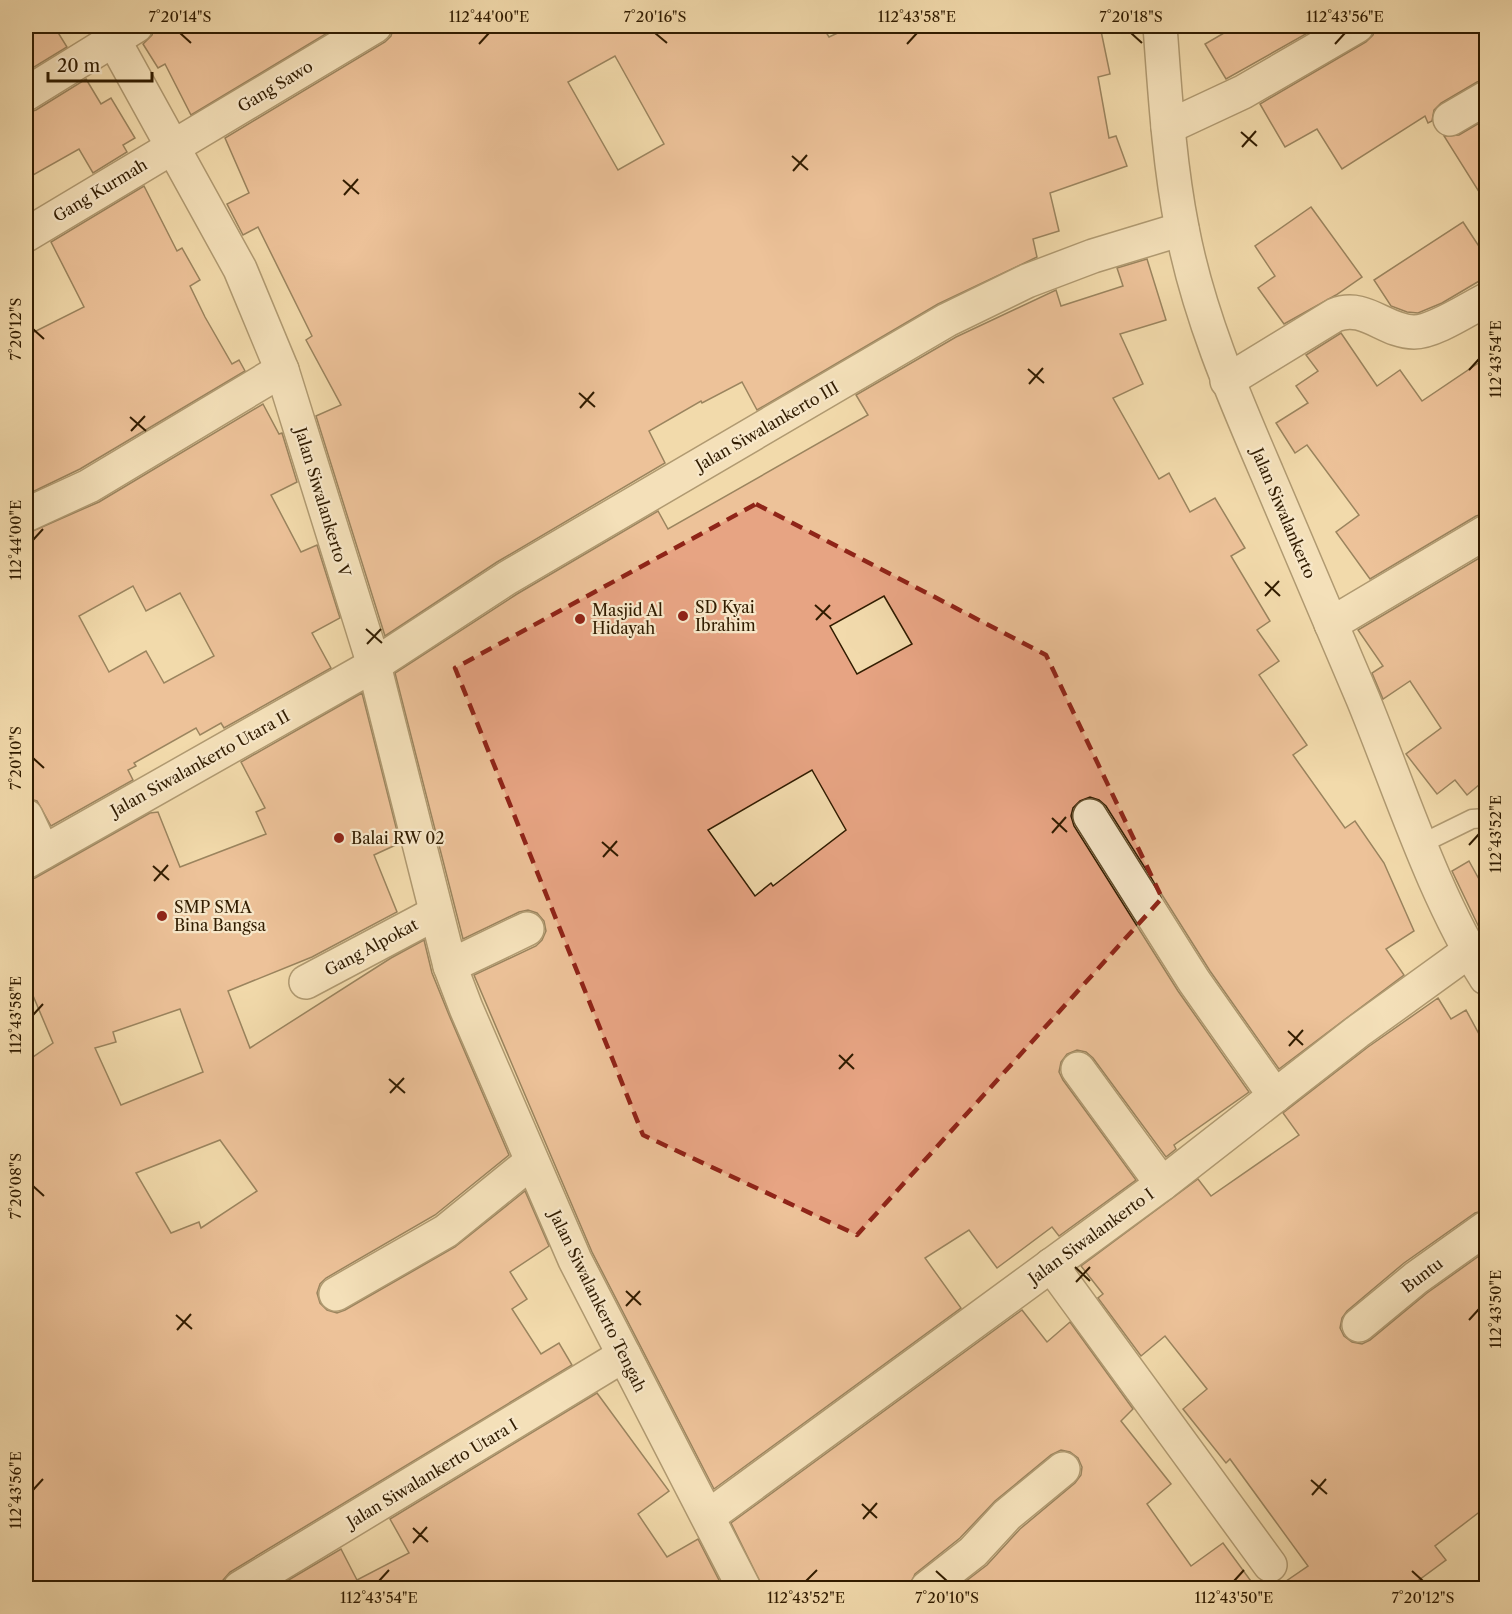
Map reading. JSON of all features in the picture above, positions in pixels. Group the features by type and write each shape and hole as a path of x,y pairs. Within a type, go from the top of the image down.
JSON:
{"street":[{"name":"Gang Sawo","path":"173,145 375,26"},
{"name":"Jalan Siwalankerto","path":"1160,26 1168,127 1182,229 1203,308 1227,381 1331,624 1421,844 1469,951 1486,978"},
{"path":"1168,127 1243,92 1357,26"},
{"name":"Jalan Siwalankerto V","path":"119,30 173,145 240,269 282,370 374,665 450,966 466,1008"},
{"path":"26,94 119,30"},
{"path":"1450,119 1486,98"},
{"name":"Gang Kurmah","path":"26,235 173,145"},
{"name":"Jalan Siwalankerto III","path":"374,665 507,578 947,320 1038,277 1093,256 1182,229"},
{"path":"1227,381 1346,310 1359,312 1415,332 1429,328 1486,300"},
{"path":"26,515 89,486 282,370"},
{"path":"1331,624 1486,532"},
{"name":"Jalan Siwalankerto Utara II","path":"34,857 374,665"},
{"path":"26,816 34,857"},
{"path":"1089,816 1194,981 1275,1096"},
{"name":"Gang Alpokat","path":"306,981 436,913"},
{"path":"450,966 526,929"},
{"name":"Jalan Siwalankerto I","path":"709,1516 1162,1184 1469,951"},
{"name":"Jalan Siwalankerto Tengah","path":"466,1008 575,1260 709,1516 744,1588"},
{"path":"1078,1069 1162,1184"},
{"path":"336,1294 446,1231 531,1162"},
{"name":"Buntu","path":"1359,1325 1416,1278 1486,1228"},
{"path":"1051,1265 1270,1565"},
{"name":"Jalan Siwalankerto Utara I","path":"240,1588 624,1355"},
{"path":"927,1588 973,1552 1007,1515 1063,1469"}],"lane":[{"path":"1421,844 1472,819 1486,818"}],"highlighted area":[{"path":"756,504 1046,655 1162,898 857,1235 643,1135 455,668"}],"building":[{"path":"26,26 54,26 67,47 26,72"},
{"path":"155,26 339,26 191,115 165,64 158,68 143,44 152,35"},
{"path":"394,26 822,26 829,37 853,26 1100,26 1110,74 1098,77 1109,138 1116,136 1127,166 1050,193 1059,231 1033,239 1037,257 938,304 757,410 742,382 702,403 701,401 649,431 665,463 497,562 385,636 316,416 341,405 306,340 312,336 258,227 243,235 227,204 249,193 225,138 385,42 391,36","holes":["615,56 664,144 618,170 568,82"]},
{"path":"1236,26 1320,26 1226,79 1205,44"},
{"path":"1376,26 1486,26 1486,79 1441,103 1434,110 1432,121 1428,123 1425,116 1342,169 1317,129 1285,147 1260,104 1366,42 1373,35"},
{"path":"86,79 101,104 111,98 135,138 123,145 127,152 93,173 79,149 26,179 26,113 36,110"},
{"path":"1486,119 1486,203 1444,136 1459,135"},
{"path":"144,186 177,251 182,248 200,280 190,286 205,317 232,364 239,360 245,371 80,469 26,495 26,336 84,307 51,242"},
{"path":"1311,207 1362,277 1336,295 1284,324 1258,288 1275,276 1255,246"},
{"path":"1463,222 1486,257 1486,277 1442,303 1418,313 1391,306 1374,280"},
{"path":"1147,259 1166,320 1120,334 1143,384 1113,398 1159,479 1169,473 1190,512 1215,498 1245,548 1231,556 1270,621 1257,630 1279,661 1259,675 1307,745 1293,755 1345,828 1355,821 1384,863 1414,931 1386,949 1404,975 1279,1069 1210,971 1106,806 1090,797 1080,801 1073,808 1071,816 1074,826 1178,991 1249,1092 1174,1145 1176,1149 1166,1157 1093,1058 1086,1052 1077,1050 1067,1054 1061,1062 1059,1072 1063,1080 1136,1180 1059,1236 1052,1227 997,1268 969,1230 925,1258 961,1308 714,1489 592,1252 474,975 536,946 546,931 544,921 537,913 528,910 519,912 463,939 395,673 517,594 658,511 668,529 868,415 856,395 956,337 1056,290 1061,306 1123,286 1117,268","holes":["884,596 912,644 857,674 830,626","812,770 846,830 773,886 771,883 755,896 708,830"]},
{"path":"1341,333 1377,386 1400,370 1422,401 1486,358 1486,513 1476,516 1370,579 1336,532 1359,515 1307,445 1295,453 1276,423 1308,403 1296,386 1318,371 1306,355"},
{"path":"263,404 279,434 282,433 297,482 271,495 301,552 317,545 340,618 312,633 331,668 224,728 221,723 200,735 196,728 134,763 136,766 128,770 133,780 51,826 37,801 26,798 26,534 99,502","holes":["133,586 146,611 180,593 214,656 164,683 146,651 109,672 79,616"]},
{"path":"1486,554 1486,779 1467,795 1455,780 1437,794 1406,754 1441,728 1410,681 1383,699 1372,673 1383,666 1358,630"},
{"path":"362,693 400,843 374,855 397,912 312,957 228,991 250,1048 391,958 424,940 432,973 509,1155 435,1215 326,1278 320,1284 317,1293 320,1303 327,1310 337,1313 345,1310 455,1247 525,1191 549,1246 510,1272 527,1299 512,1309 541,1354 559,1343 572,1365 230,1572 223,1580 221,1588 26,1588 26,1062 53,1043 26,979 26,881 150,813 158,812 180,867 266,834 256,812 265,808 241,762","holes":["180,1009 203,1072 121,1105 95,1048 116,1042 113,1032","220,1140 257,1191 201,1228 199,1222 171,1233 136,1173"]},
{"path":"1469,861 1486,892 1486,942 1452,871"},
{"path":"1438,998 1451,1019 1466,1010 1486,1047 1486,1210 1475,1213 1404,1263 1347,1311 1342,1318 1340,1328 1344,1336 1352,1342 1362,1344 1370,1340 1427,1293 1486,1251 1486,1507 1435,1546 1446,1560 1408,1588 1276,1588 1308,1566 1230,1459 1226,1463 1183,1409 1207,1389 1165,1336 1141,1356 1098,1298 1103,1294 1081,1266 1198,1179 1211,1196 1299,1135 1283,1113 1368,1047"},
{"path":"1022,1310 1047,1342 1070,1322 1133,1409 1121,1421 1171,1484 1147,1504 1191,1566 1223,1543 1256,1588 957,1588 987,1565 1020,1529 1075,1483 1081,1475 1082,1467 1078,1458 1070,1452 1061,1450 1051,1455 995,1501 960,1538 915,1574 909,1588 763,1588 731,1523"},
{"path":"597,1393 669,1491 638,1514 667,1557 698,1539 723,1588 275,1588 341,1549 357,1580 409,1553 390,1519"}],"place":[{"name":"SD Kyai Ibrahim","path":"683,616"},
{"name":"Masjid Al Hidayah","path":"580,619"},
{"name":"Balai RW 02","path":"339,838"},
{"name":"SMP SMA Bina Bangsa","path":"162,916"}]}
